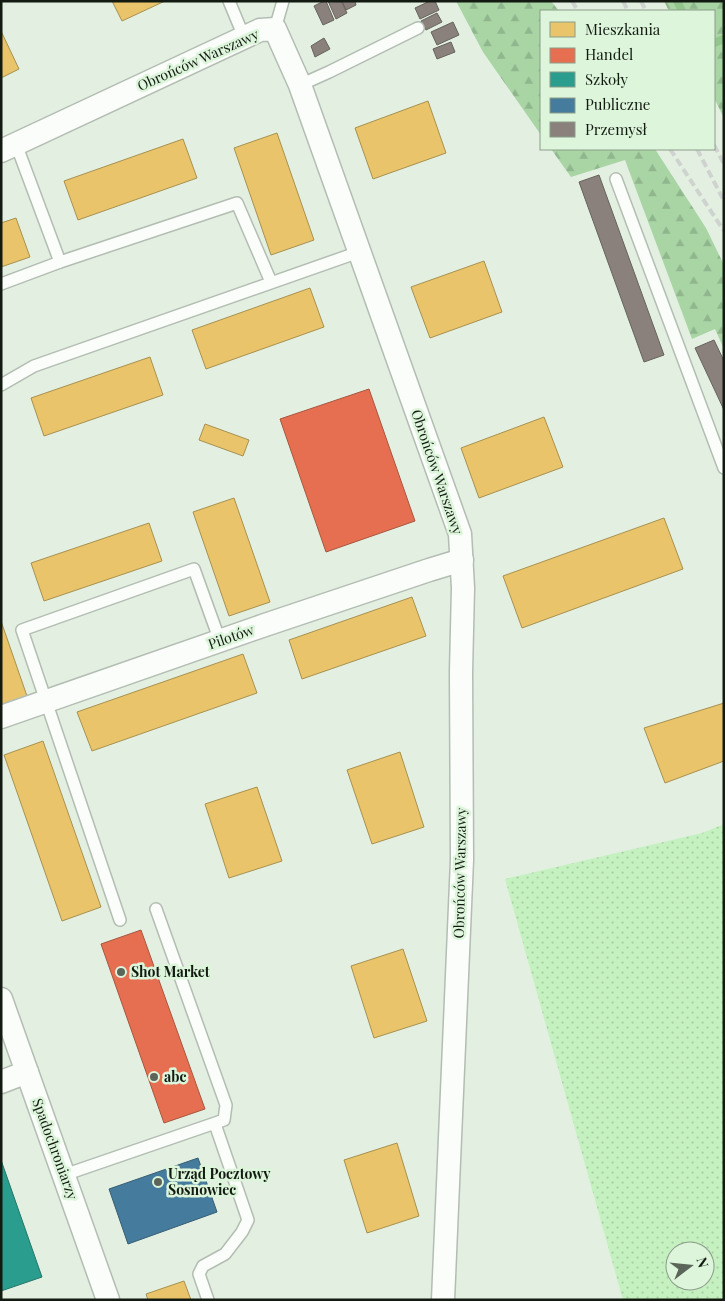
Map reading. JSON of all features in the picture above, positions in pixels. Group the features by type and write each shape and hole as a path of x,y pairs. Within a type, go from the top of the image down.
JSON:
{"street":[{"name":"Obrońców Warszawy","path":"9,147 260,30 275,29 300,85 460,534 463,588 461,672 462,860 443,1300"},
{"name":"Pilotów","path":"1,717 462,560"},
{"name":"Spadochroniarzy","path":"1,999 108,1300"},
{"path":"1,1082 27,1072"}],"lane":[{"path":"229,1 244,37"},
{"path":"275,29 283,1"},
{"path":"300,85 418,28"},
{"path":"9,147 60,262"},
{"path":"616,179 724,468"},
{"path":"1,284 60,262 237,203 271,282"},
{"path":"1,385 34,366 359,252"},
{"path":"120,920 22,630 194,569 220,641"},
{"path":"64,1174 224,1120 226,1105 156,909"},
{"path":"208,1300 200,1274 203,1266 225,1254 242,1232 248,1220 215,1124"}],"green space":[{"path":"456,1 551,1 558,10 540,10 540,134 483,52"},
{"path":"664,1 724,1 724,118 715,100 715,10 668,10"},
{"path":"552,150 656,150 706,228 724,265 724,349 715,329 692,339 625,160 571,177"},
{"path":"724,824 724,1300 623,1300 505,879 702,833"}],"building: Mieszkania":[{"path":"112,1 165,1 122,21"},
{"path":"1,31 19,69 1,78"},
{"path":"428,101 446,153 373,179 355,128"},
{"path":"277,133 314,240 271,255 234,148"},
{"path":"183,139 197,178 78,220 64,181"},
{"path":"16,218 30,257 1,267 1,223"},
{"path":"484,261 502,312 430,338 411,287"},
{"path":"310,288 324,327 206,369 192,330"},
{"path":"150,357 163,395 44,436 31,398"},
{"path":"544,417 563,467 479,498 461,448"},
{"path":"205,424 249,440 243,456 199,440"},
{"path":"234,498 270,602 229,616 193,512"},
{"path":"664,518 683,569 522,628 503,576"},
{"path":"149,523 162,561 44,601 31,563"},
{"path":"412,597 426,636 302,679 289,640"},
{"path":"1,621 28,699 1,708"},
{"path":"243,654 257,693 92,751 77,712"},
{"path":"724,703 724,761 665,783 644,728"},
{"path":"43,741 101,907 62,921 4,755"},
{"path":"400,752 424,827 372,844 347,770"},
{"path":"257,787 282,861 229,878 205,804"},
{"path":"403,949 427,1021 374,1038 351,966"},
{"path":"397,1143 419,1216 367,1233 344,1160"},
{"path":"184,1281 191,1300 148,1300 146,1294"}],"building: Handel":[{"path":"369,389 415,521 326,552 280,419"},
{"path":"141,930 205,1109 164,1123 101,944"}],"building: Szkoły":[{"path":"1,1160 42,1277 1,1291"}],"building: Publiczne":[{"path":"198,1158 217,1212 128,1244 109,1189"}],"building: Przemysł":[{"path":"326,1 334,20 323,25 314,6"},
{"path":"328,1 341,1 347,13 336,19"},
{"path":"342,1 355,1 356,5 346,10"},
{"path":"430,1 435,1 439,10 420,19 415,8"},
{"path":"437,13 442,22 426,30 421,21"},
{"path":"453,22 459,35 437,45 431,32"},
{"path":"324,38 330,49 315,57 311,46"},
{"path":"451,42 455,52 437,59 433,49"},
{"path":"599,175 664,355 644,362 579,182"},
{"path":"714,340 724,361 724,410 695,348"}],"waterway":[{"path":"677,1 682,10"},
{"path":"715,43 724,39"}],"railway":[{"path":"572,1 577,10"},
{"path":"623,1 628,10"},
{"path":"641,1 646,10"},
{"path":"715,147 724,164"},
{"path":"671,150 724,231"},
{"path":"698,150 724,201"}],"place":[{"name":"Shot Market","path":"121,972"},
{"name":"abc","path":"154,1077"},
{"name":"Urząd Pocztowy Sosnowiec","path":"158,1182"}]}
